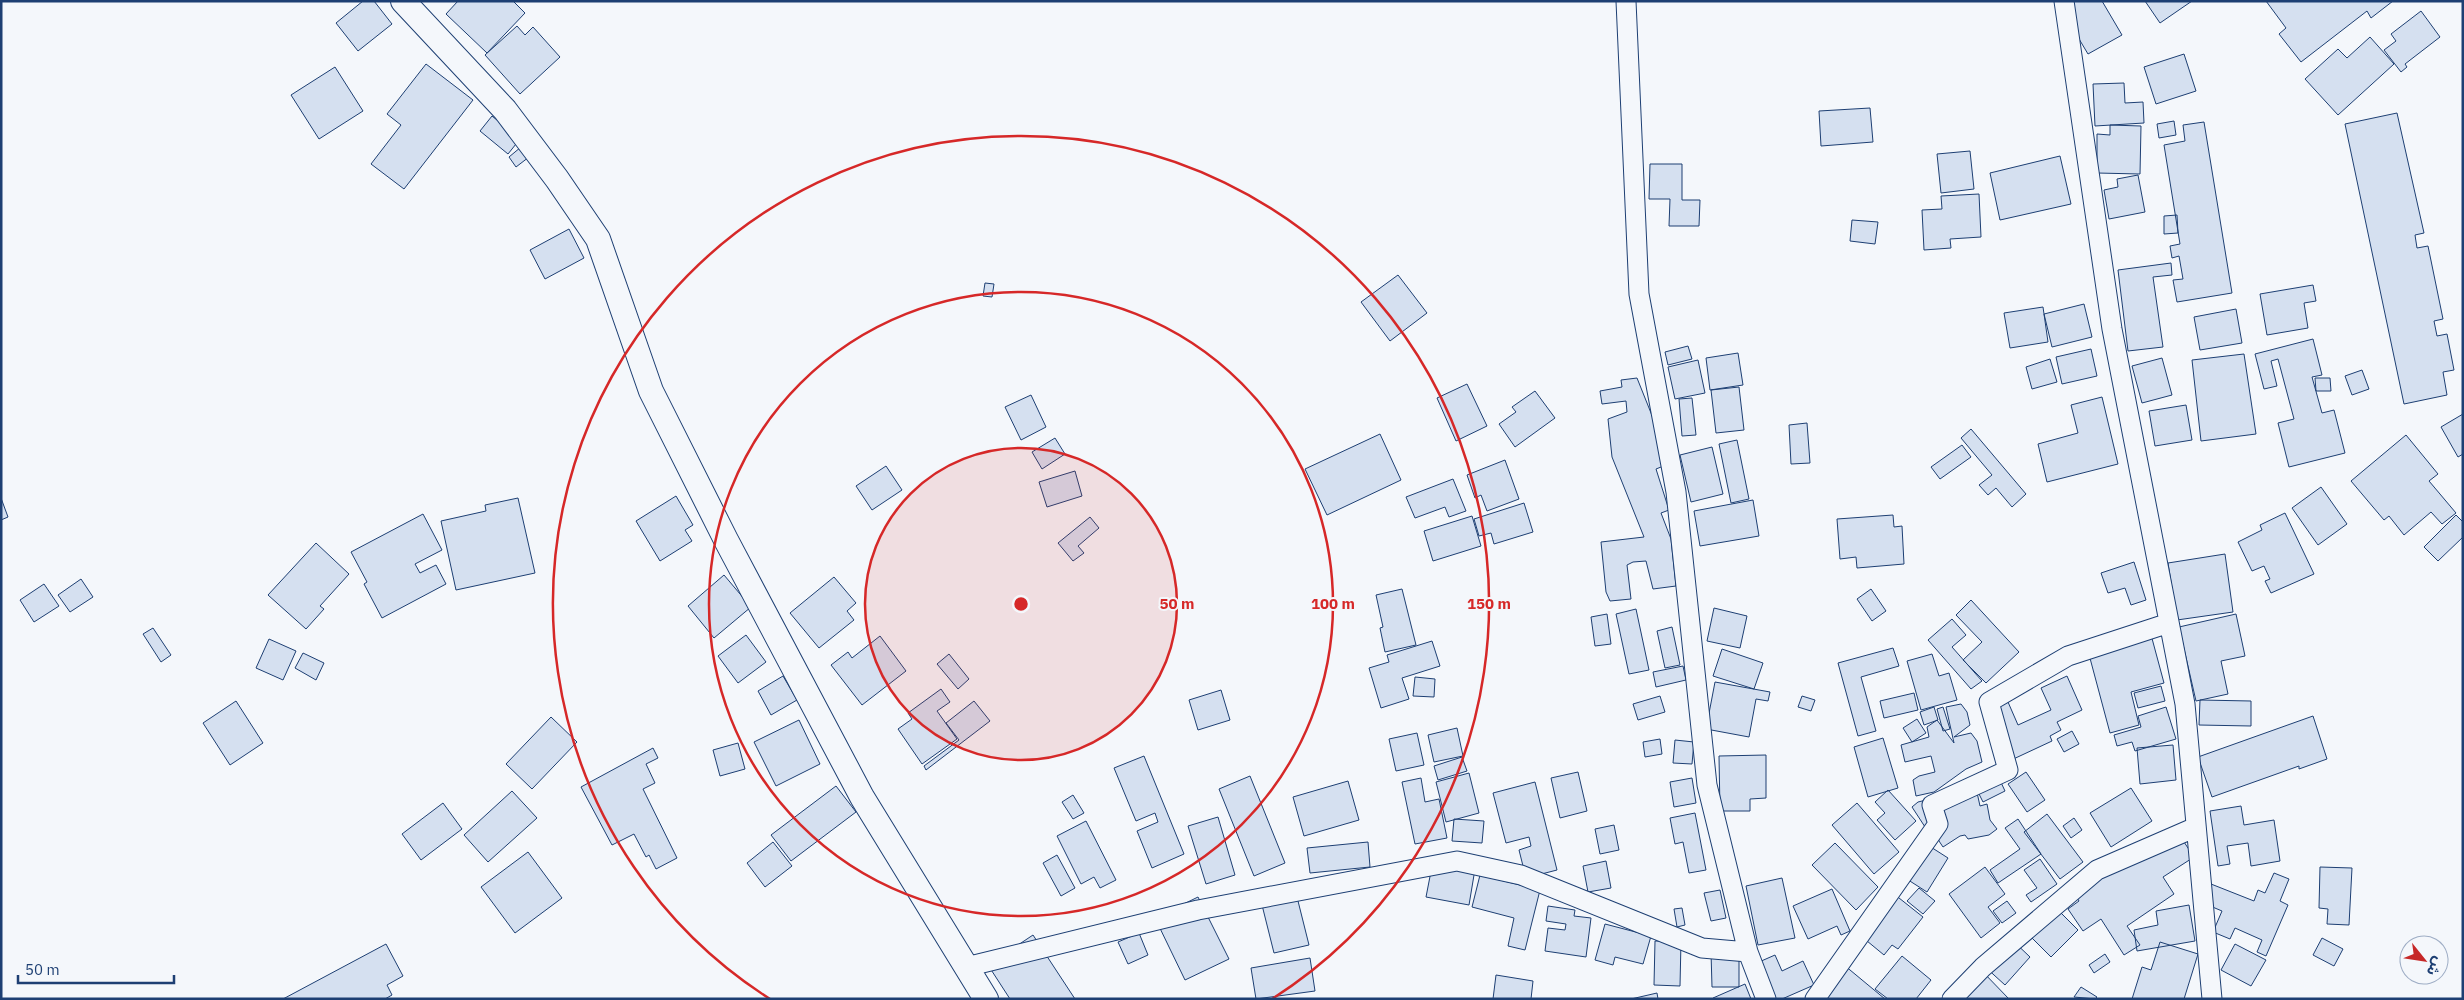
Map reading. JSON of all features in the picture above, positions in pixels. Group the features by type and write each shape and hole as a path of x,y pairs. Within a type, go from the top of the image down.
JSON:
{"street":[{"path":"403,1 505,110 558,179 598,239 651,391 730,548 862,797 986,999"},
{"path":"1626,1 1639,294 1676,492 1707,785 1748,952 1766,999"},
{"path":"2064,1 2112,329 2185,704 2212,999"},
{"path":"1815,999 1938,824 1932,806 2008,770 1989,702 2068,656 2169,624"},
{"path":"1952,999 1983,966 2097,870 2196,827"},
{"path":"966,967 1198,910 1457,861 1521,875 1702,948 1748,952"}],"building":[{"path":"363,1 374,1 392,24 358,51 336,23"},
{"path":"458,1 513,1 525,13 487,53 446,14"},
{"path":"2069,1 2102,1 2122,35 2088,54 2060,7"},
{"path":"2145,1 2192,1 2160,23"},
{"path":"2266,1 2393,1 2371,18 2367,11 2301,62 2279,34 2286,28"},
{"path":"2421,11 2440,37 2405,64 2407,67 2401,72 2384,50 2396,41 2391,34"},
{"path":"517,26 525,35 533,27 560,57 520,94 485,55"},
{"path":"2370,37 2394,64 2338,115 2305,79 2338,49 2347,58"},
{"path":"2184,54 2196,91 2156,104 2144,67"},
{"path":"426,64 473,100 404,189 371,164 401,125 387,114"},
{"path":"335,67 363,111 319,139 291,95"},
{"path":"2124,83 2125,103 2143,102 2144,123 2095,126 2093,84"},
{"path":"1870,108 1873,142 1821,146 1819,111"},
{"path":"2397,113 2424,233 2415,235 2417,248 2428,246 2443,319 2434,321 2437,336 2447,334 2454,370 2443,372 2447,395 2404,404 2345,124"},
{"path":"492,116 520,139 508,154 480,131"},
{"path":"2174,121 2176,135 2159,138 2157,124"},
{"path":"2204,122 2232,293 2177,302 2173,280 2183,279 2179,256 2172,258 2170,246 2180,244 2164,145 2185,141 2183,125"},
{"path":"2110,125 2141,126 2140,174 2097,173 2097,134 2110,135"},
{"path":"521,147 529,157 516,167 509,157"},
{"path":"1970,151 1974,189 1941,193 1937,154"},
{"path":"2060,156 2071,204 2000,220 1990,173"},
{"path":"1650,164 1682,164 1682,200 1700,200 1699,226 1669,226 1670,199 1649,199"},
{"path":"2138,175 2145,212 2109,219 2104,190 2118,187 2117,179"},
{"path":"1979,194 1981,237 1950,239 1951,248 1924,250 1922,210 1942,209 1941,196"},
{"path":"2177,215 2178,233 2164,234 2164,216"},
{"path":"1852,220 1878,222 1875,244 1850,241"},
{"path":"569,229 584,258 545,279 530,250"},
{"path":"2171,263 2172,275 2153,277 2163,347 2128,351 2118,270"},
{"path":"1398,275 1427,313 1390,341 1361,302"},
{"path":"985,283 994,284 992,297 983,296"},
{"path":"2313,285 2316,301 2304,303 2308,328 2267,335 2260,294"},
{"path":"2084,304 2092,337 2052,347 2044,314"},
{"path":"2043,307 2048,342 2010,348 2004,313"},
{"path":"2236,309 2242,343 2200,350 2194,317"},
{"path":"2313,339 2322,375 2312,377 2322,413 2334,410 2345,453 2289,467 2278,423 2294,419 2278,359 2271,361 2277,386 2264,389 2255,354"},
{"path":"1688,346 1692,359 1668,365 1665,352"},
{"path":"2091,349 2097,376 2062,384 2056,357"},
{"path":"1738,353 1743,385 1710,390 1706,358"},
{"path":"2244,354 2256,434 2201,441 2192,360"},
{"path":"2162,358 2172,395 2142,403 2132,366"},
{"path":"2050,359 2057,382 2032,389 2026,367"},
{"path":"1698,360 1705,393 1675,399 1668,367"},
{"path":"2362,370 2369,389 2352,395 2345,376"},
{"path":"1637,378 1671,463 1656,469 1669,510 1661,513 1671,539 1676,586 1653,589 1646,561 1633,562 1627,565 1631,599 1610,601 1606,592 1601,542 1644,537 1612,457 1608,419 1627,412 1626,401 1602,404 1600,391 1622,387 1621,380"},
{"path":"2315,378 2330,378 2331,391 2316,391"},
{"path":"1467,384 1487,426 1456,441 1437,398"},
{"path":"1739,387 1744,430 1716,433 1711,390"},
{"path":"1535,391 1555,418 1515,447 1499,424 1516,412 1512,407"},
{"path":"1031,395 1046,427 1021,440 1005,407"},
{"path":"2102,397 2118,464 2047,482 2038,444 2078,433 2071,405"},
{"path":"1692,398 1696,435 1682,436 1679,399"},
{"path":"2186,405 2192,440 2155,446 2149,411"},
{"path":"2463,414 2463,454 2458,457 2441,427"},
{"path":"1807,423 1810,463 1791,464 1789,425"},
{"path":"1971,429 2026,494 2012,507 1996,488 1988,495 1979,485 1992,475 1961,438"},
{"path":"1380,434 1401,480 1327,515 1305,469"},
{"path":"2406,435 2438,474 2429,481 2456,513 2442,524 2431,512 2404,535 2389,516 2384,520 2351,481"},
{"path":"1055,438 1065,454 1042,469 1032,452"},
{"path":"1737,440 1749,499 1731,503 1719,444"},
{"path":"1962,445 1971,457 1940,479 1931,467"},
{"path":"1712,447 1723,494 1691,502 1680,455"},
{"path":"1505,460 1519,499 1487,511 1481,495 1475,498 1467,475"},
{"path":"886,466 902,490 872,510 856,486"},
{"path":"1075,471 1082,496 1047,507 1039,482"},
{"path":"1453,479 1466,511 1449,517 1445,507 1415,518 1406,497"},
{"path":"2321,487 2347,524 2318,545 2292,508"},
{"path":"676,496 693,525 685,530 692,541 660,561 636,521"},
{"path":"1,498 8,517 1,520"},
{"path":"518,498 535,573 456,590 441,521 486,511 485,505"},
{"path":"1753,500 1759,536 1700,546 1694,511"},
{"path":"1524,503 1533,532 1494,544 1491,533 1479,536 1474,519"},
{"path":"2285,513 2314,574 2271,593 2265,581 2270,579 2264,566 2252,571 2238,542 2262,530 2260,525"},
{"path":"423,514 442,550 415,564 420,573 436,565 446,584 382,618 364,584 367,582 351,552"},
{"path":"1893,515 1894,527 1902,526 1904,564 1857,568 1856,557 1840,559 1837,519"},
{"path":"2456,515 2463,522 2463,537 2438,561 2424,547"},
{"path":"1472,516 1481,546 1433,561 1424,531"},
{"path":"1090,517 1099,528 1078,546 1084,553 1073,561 1058,543"},
{"path":"316,543 349,574 320,606 324,609 306,629 268,595"},
{"path":"2225,554 2233,612 2177,620 2168,563"},
{"path":"2134,562 2146,600 2131,605 2125,588 2108,593 2101,573"},
{"path":"724,575 751,607 714,638 688,606"},
{"path":"834,577 856,603 847,611 854,620 819,648 790,613"},
{"path":"81,579 93,597 70,612 58,595"},
{"path":"44,584 59,606 34,622 20,600"},
{"path":"1402,589 1416,645 1385,652 1380,628 1383,627 1376,595"},
{"path":"1871,589 1886,611 1872,621 1857,599"},
{"path":"1971,600 2019,652 1986,683 1963,660 1982,642 1956,615"},
{"path":"1714,608 1747,616 1740,648 1707,641"},
{"path":"1636,609 1649,670 1629,674 1616,614"},
{"path":"1607,614 1611,644 1595,646 1591,617"},
{"path":"2236,614 2245,656 2221,661 2228,694 2196,701 2179,627"},
{"path":"1952,619 1966,635 1952,647 1982,681 1971,689 1928,640"},
{"path":"1672,627 1680,665 1665,668 1657,631"},
{"path":"153,628 171,655 161,662 143,634"},
{"path":"2150,631 2164,683 2131,692 2139,725 2110,733 2087,647"},
{"path":"746,635 766,662 738,683 718,656"},
{"path":"880,636 906,671 862,705 831,665 848,652 852,658"},
{"path":"269,639 296,651 283,680 256,668"},
{"path":"1432,641 1440,666 1402,678 1409,699 1381,708 1369,668 1389,662 1387,655"},
{"path":"1893,648 1899,666 1861,677 1876,731 1858,736 1838,663"},
{"path":"1722,649 1763,663 1754,689 1713,676"},
{"path":"303,653 324,663 316,680 295,668"},
{"path":"949,654 969,679 958,689 937,664"},
{"path":"1932,654 1939,676 1949,673 1957,700 1921,710 1907,661"},
{"path":"1683,666 1686,680 1656,687 1653,672"},
{"path":"783,676 797,700 771,715 758,691"},
{"path":"2067,676 2082,710 2057,722 2061,730 2050,736 2052,741 2007,762 1984,713 2008,702 2018,725 2051,710 2041,688"},
{"path":"1415,677 1435,679 1434,697 1413,696"},
{"path":"1715,682 1770,692 1768,701 1756,699 1749,737 1706,729"},
{"path":"2161,686 2165,701 2138,708 2134,693"},
{"path":"941,689 950,702 937,711 957,739 922,764 898,729 912,719 908,713"},
{"path":"1221,690 1230,720 1198,730 1189,700"},
{"path":"1914,693 1918,710 1884,718 1880,701"},
{"path":"1660,696 1665,712 1638,720 1633,704"},
{"path":"1802,696 1815,700 1811,711 1798,707"},
{"path":"2200,700 2251,701 2251,726 2199,725"},
{"path":"236,701 263,743 230,765 203,723"},
{"path":"974,701 990,721 926,770 924,766 959,740 946,723"},
{"path":"1961,704 1967,712 1970,725 1954,737 1971,733 1977,741 1982,762 1966,769 1934,792 1916,796 1913,780 1919,776 1935,772 1931,756 1905,762 1901,745 1929,737 1927,727 1937,720 1954,743 1946,707"},
{"path":"1934,707 1938,720 1924,725 1920,712"},
{"path":"1943,707 1950,729 1943,731 1937,709"},
{"path":"2166,707 2176,739 2135,751 2132,742 2117,746 2114,735 2141,727 2138,716"},
{"path":"2313,716 2327,759 2299,769 2299,766 2212,797 2198,757"},
{"path":"551,717 577,742 532,789 506,764"},
{"path":"1917,719 1926,733 1912,742 1903,728"},
{"path":"799,720 820,764 776,786 754,742"},
{"path":"1457,728 1463,756 1434,762 1428,735"},
{"path":"2072,731 2079,744 2064,752 2057,739"},
{"path":"1417,733 1424,765 1396,771 1389,739"},
{"path":"1883,738 1898,788 1868,797 1854,747"},
{"path":"1660,739 1662,754 1645,757 1643,742"},
{"path":"1675,740 1694,742 1692,764 1673,763"},
{"path":"738,743 745,769 720,776 713,750"},
{"path":"2173,745 2176,780 2140,784 2137,748"},
{"path":"653,748 658,758 646,764 655,783 643,789 677,858 656,869 649,855 646,857 634,834 612,845 581,787"},
{"path":"1766,755 1766,798 1750,799 1750,811 1720,811 1719,756"},
{"path":"1144,756 1184,854 1152,868 1137,831 1158,822 1155,813 1136,821 1114,768"},
{"path":"1462,757 1467,771 1438,780 1434,766"},
{"path":"1578,772 1587,811 1560,818 1551,778"},
{"path":"2026,772 2045,800 2027,812 2008,784"},
{"path":"1469,773 1479,813 1446,822 1436,782"},
{"path":"1250,776 1285,863 1254,876 1219,789"},
{"path":"1998,776 2005,791 1983,802 1976,788"},
{"path":"1421,778 1425,802 1439,799 1447,838 1415,844 1402,782"},
{"path":"1692,778 1696,803 1674,807 1670,782"},
{"path":"1348,781 1359,820 1304,836 1293,797"},
{"path":"1535,782 1557,870 1526,878 1519,850 1531,846 1529,837 1506,843 1493,793"},
{"path":"836,786 856,812 791,861 771,835"},
{"path":"1976,788 1980,806 1987,804 1990,820 1997,829 1989,835 1968,839 1965,835 1960,836 1943,847 1939,841 1935,824 1927,830 1912,807 1918,802"},
{"path":"2131,788 2152,821 2111,847 2090,813"},
{"path":"1888,790 1916,821 1895,840 1877,820 1885,813 1875,802"},
{"path":"512,791 537,818 488,862 464,835"},
{"path":"1073,795 1084,813 1073,819 1062,802"},
{"path":"443,803 462,829 421,860 402,834"},
{"path":"1857,803 1899,852 1874,874 1832,825"},
{"path":"2241,806 2244,825 2274,820 2280,861 2251,866 2248,843 2227,846 2230,864 2218,866 2210,811"},
{"path":"1695,813 1706,870 1689,873 1683,842 1675,844 1670,818"},
{"path":"2047,814 2083,862 2060,879 2024,832"},
{"path":"1218,817 1235,875 1206,884 1188,826"},
{"path":"2074,818 2082,830 2071,838 2063,826"},
{"path":"1454,819 1484,821 1482,843 1452,841"},
{"path":"2018,819 2041,854 1998,883 1990,870 2020,849 2005,828"},
{"path":"1086,821 1116,880 1100,888 1094,877 1081,884 1057,836"},
{"path":"1614,825 1619,850 1600,854 1595,829"},
{"path":"2174,827 2194,857 2163,877 2174,894 2127,926 2140,945 2124,955 2101,919 2083,931 2068,909 2079,901 2074,893"},
{"path":"773,842 792,866 765,887 747,863"},
{"path":"1368,842 1370,867 1310,873 1307,848"},
{"path":"1923,842 1948,858 1927,892 1902,876"},
{"path":"1835,843 1878,887 1856,910 1812,865"},
{"path":"528,852 562,898 515,933 481,887"},
{"path":"1057,855 1075,888 1061,896 1043,863"},
{"path":"2040,859 2057,884 2031,902 2026,895 2037,888 2024,870"},
{"path":"1433,861 1475,869 1469,905 1426,897"},
{"path":"1606,861 1611,888 1588,892 1583,866"},
{"path":"1985,867 2005,894 1988,907 2000,923 1981,938 1949,894"},
{"path":"2320,867 2352,868 2349,925 2327,924 2328,909 2319,908"},
{"path":"2274,873 2289,879 2280,901 2288,905 2266,956 2257,952 2262,940 2235,928 2230,939 2213,932 2222,911 2203,903 2211,884 2254,901 2258,890 2265,893"},
{"path":"1480,875 1540,890 1525,950 1508,946 1514,918 1472,907"},
{"path":"1782,878 1795,938 1758,945 1746,886"},
{"path":"1919,888 1935,901 1923,914 1907,901"},
{"path":"1832,889 1850,931 1841,935 1837,926 1808,939 1793,906"},
{"path":"1720,890 1726,918 1711,921 1704,893"},
{"path":"1894,894 1923,917 1898,949 1892,945 1884,955 1861,936"},
{"path":"1198,897 1229,959 1185,980 1155,918"},
{"path":"1297,897 1309,945 1274,953 1262,905"},
{"path":"2007,901 2016,913 2002,923 1993,911"},
{"path":"2051,903 2078,930 2051,957 2024,930"},
{"path":"2189,905 2195,941 2137,951 2134,930 2158,925 2156,911"},
{"path":"1548,906 1575,910 1574,916 1591,918 1586,957 1545,951 1548,928 1565,930 1566,924 1546,921"},
{"path":"1682,908 1685,925 1677,927 1674,909"},
{"path":"1605,924 1651,936 1643,964 1615,957 1613,965 1595,960"},
{"path":"1139,933 1148,955 1128,964 1118,942"},
{"path":"1033,935 1075,999 1010,999 988,965"},
{"path":"2009,937 2030,957 2005,985 1983,965"},
{"path":"2322,938 2343,949 2334,966 2313,955"},
{"path":"1655,941 1681,941 1680,986 1654,985"},
{"path":"2160,942 2198,954 2184,999 2132,999 2142,967 2151,970"},
{"path":"386,944 403,976 387,985 392,995 385,999 283,999"},
{"path":"2235,944 2266,960 2251,986 2221,970"},
{"path":"1739,951 1739,987 1712,987 1711,952"},
{"path":"2105,954 2110,962 2094,973 2089,965"},
{"path":"1775,955 1782,971 1803,961 1814,985 1782,999 1775,999 1759,962"},
{"path":"1902,956 1931,980 1916,999 1888,999 1875,989"},
{"path":"1310,958 1315,991 1256,999 1251,968"},
{"path":"1844,965 1885,999 1826,999"},
{"path":"1981,970 2009,999 1951,999"},
{"path":"1496,975 1533,981 1531,999 1493,999"},
{"path":"1745,984 1751,999 1713,999 1713,998"},
{"path":"2081,987 2097,997 2095,999 2074,997"},
{"path":"1657,993 1658,999 1631,999"}]}
